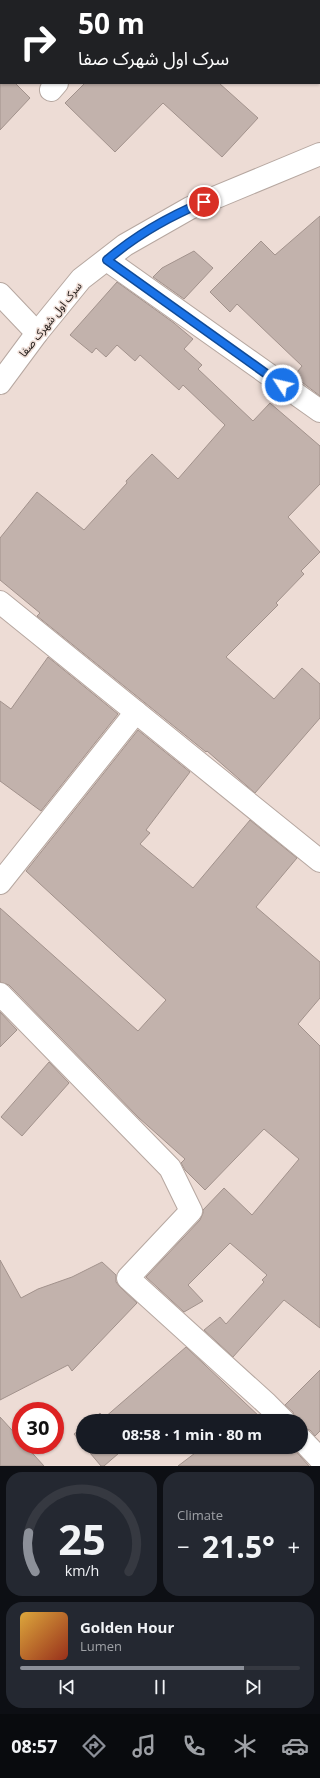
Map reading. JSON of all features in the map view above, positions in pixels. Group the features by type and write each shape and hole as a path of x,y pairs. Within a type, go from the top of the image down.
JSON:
{"street":[{"name":"سرک اول شهرک صفا","path":"0,382 37,333 82,279 125,244 190,208 320,154"},
{"path":"107,260 320,411"},
{"path":"0,294 37,333"},
{"path":"0,602 320,861"},
{"path":"0,883 136,712"},
{"path":"0,994 170,1168 190,1211 128,1278 277,1414"},
{"path":"308,1446 320,1459"}],"building":[{"path":"0,84 16,84 30,98 0,130"},
{"path":"84,84 220,84 258,118 222,157 163,103 115,152 65,103"},
{"path":"320,216 320,396 294,376 302,366 237,304 230,312 210,292 261,241 275,255"},
{"path":"194,251 213,268 184,299 153,277 162,268"},
{"path":"117,282 174,323 193,339 184,349 202,365 198,369 253,421 270,403 320,446 320,484 288,517 320,552 301,571 304,574 276,603 278,605 226,657 274,699 302,668 320,684 320,718 255,793 207,751 206,752 37,616 40,613 0,580 0,538 37,492 84,530 127,483 126,481 152,454 178,479 225,425 183,385 179,390 140,355 135,361 117,345 106,357 96,348 92,353 70,335"},
{"path":"48,657 118,714 41,811 0,781 0,701 11,709"},
{"path":"138,730 190,772 146,830 150,833 140,844 193,888 250,820 297,858 256,907 320,962 320,998 298,1024 320,1046 320,1328 284,1300 233,1357 204,1330 220,1317 226,1324 264,1282 262,1280 267,1275 230,1243 188,1285 203,1301 184,1312 146,1277 200,1220 203,1210 224,1188 252,1215 299,1159 264,1129 205,1190 185,1170 181,1163 185,1159 139,1118 9,985 0,982 0,908 138,1031 166,1000 26,871"},
{"path":"0,1012 17,1030 0,1047"},
{"path":"49,1062 69,1083 22,1136 1,1117"},
{"path":"0,1260 21,1298 38,1289 72,1277 102,1262 116,1275 116,1282 120,1287 137,1303 72,1371 68,1365 0,1400"},
{"path":"186,1347 257,1414 109,1414"},
{"path":"320,1370 320,1431 315,1436 308,1429 308,1414 294,1414 285,1405"},
{"path":"0,1417 12,1430 12,1454 33,1454 44,1466 0,1466"},
{"path":"91,1454 118,1454 104,1466 101,1466"},
{"path":"194,1454 298,1454 309,1466 178,1466"}],"route":[{"path":"204,202 190,208 125,244 107,260 282,385"}]}
